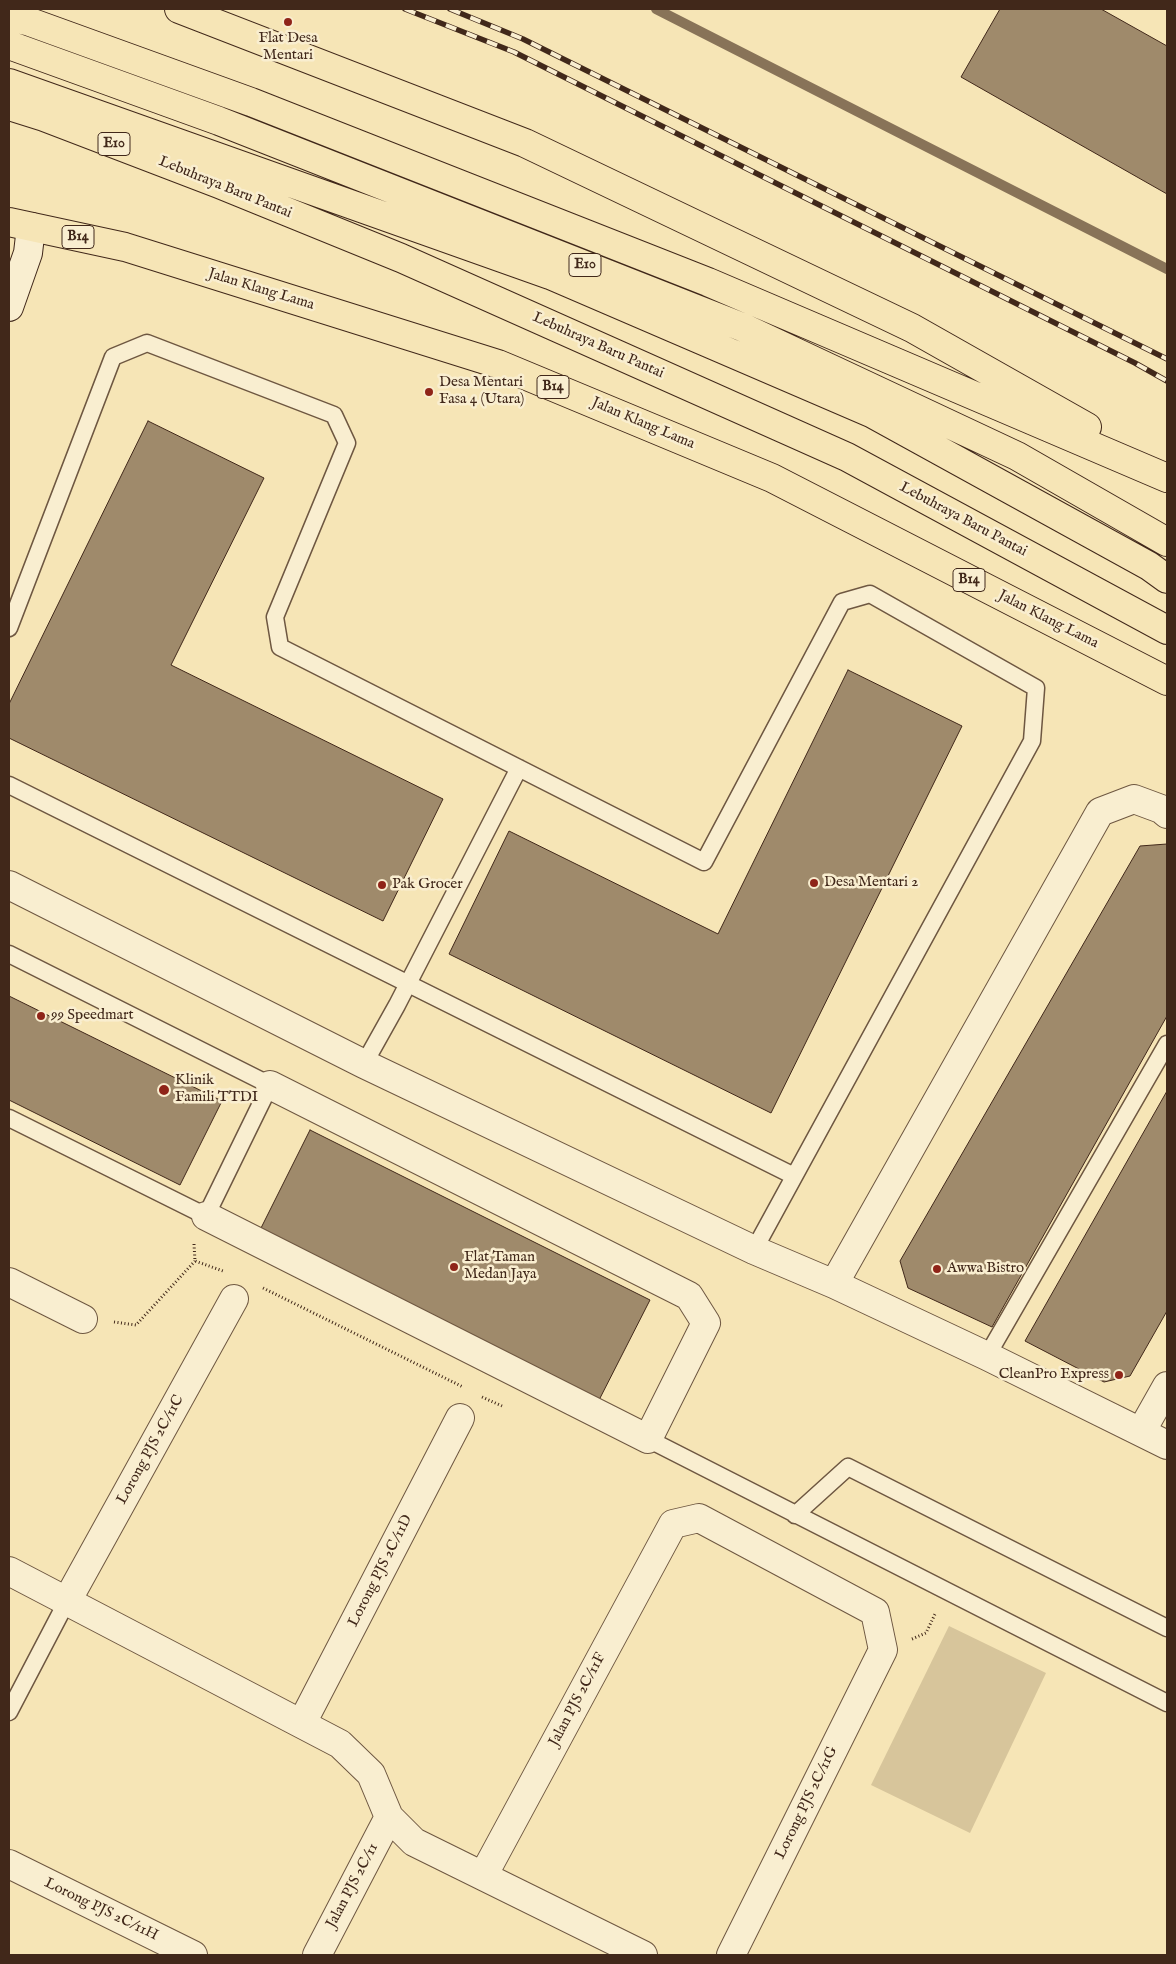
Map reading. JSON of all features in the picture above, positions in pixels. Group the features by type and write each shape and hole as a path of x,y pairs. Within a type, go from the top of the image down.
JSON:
{"main road":[{"path":"179,9 525,143 912,328 1167,473"},
{"path":"9,17 30,22 251,102 708,282 1167,478"},
{"name":"E10","path":"9,44 219,121 742,327 1017,456 1167,542"},
{"path":"9,84 550,275 873,414 1149,566 1167,578"},
{"name":"Lebuhraya Baru Pantai","path":"9,106 44,117 219,184 401,258 847,457 1167,630"},
{"path":"9,202 18,209 20,225"},
{"name":"Jalan Klang Lama","path":"20,225 124,247 498,364 772,478 1167,680"}],"street":[{"path":"9,306 28,252 20,225"},
{"path":"834,1284 1100,812 1134,800 1161,809 1167,814"},
{"path":"9,885 364,1064 754,1250 834,1284 987,1356 1167,1445"},
{"path":"206,1216 648,1439 706,1323 689,1296 270,1085"},
{"path":"9,1282 83,1319"},
{"name":"Lorong PJS 2C/11C","path":"67,1601 231,1286"},
{"path":"1141,1432 1167,1386"},
{"name":"Lorong PJS 2C/11D","path":"302,1723 460,1418"},
{"name":"Jalan PJS 2C/11F","path":"484,1876 672,1524 699,1518 875,1612 883,1650"},
{"path":"9,1571 340,1744 371,1774 389,1817 414,1842 643,1955"},
{"name":"Lorong PJS 2C/11G","path":"731,1955 883,1650"},
{"name":"Jalan PJS 2C/11","path":"317,1955 389,1817"},
{"name":"Lorong PJS 2C/11H","path":"9,1864 193,1955"}],"lane":[{"path":"9,628 113,357 148,343 334,415 347,443 275,617 280,647 704,862 842,602 870,594 1036,688 1032,741 754,1250"},
{"path":"364,1064 519,768"},
{"path":"9,784 794,1176"},
{"path":"9,954 270,1085 206,1216 9,1118"},
{"path":"987,1356 1167,1044"},
{"path":"648,1439 1167,1703"},
{"path":"795,1515 848,1467 1167,1628"},
{"path":"9,1712 67,1601"}],"path":[{"path":"83,1319 136,1325 195,1261 194,1242 206,1216"},
{"path":"195,1261 231,1286"},
{"path":"262,1288 464,1388"},
{"path":"480,1395 502,1406"},
{"path":"883,1650 926,1633 945,1590"}],"shaded area":[{"path":"949,1626 1046,1673 970,1833 871,1785"}],"building":[{"path":"1000,9 1101,9 1167,46 1167,194 961,77"},
{"path":"148,421 264,478 171,665 443,799 383,921 9,738 9,704"},
{"name":"Desa Mentari 2","path":"848,670 962,726 771,1113 449,954 509,831 718,934"},
{"path":"1167,844 1167,1016 992,1327 908,1288 900,1261 1140,846"},
{"path":"9,996 222,1101 180,1185 9,1100"},
{"path":"1167,1091 1167,1311 1130,1376 1104,1382 1025,1341"},
{"name":"Flat Taman Medan Jaya","path":"310,1130 650,1300 597,1404 258,1234"}],"waterway":[{"path":"656,9 1167,269"}],"railway":[{"path":"405,9 514,52 1135,363 1167,381"},
{"path":"450,9 523,39 1167,359"}],"place":[{"name":"Flat Desa Mentari","path":"288,22"},
{"name":"Desa Mentari Fasa 4 (Utara)","path":"429,392"},
{"name":"Desa Mentari 2","path":"814,883"},
{"name":"Pak Grocer","path":"382,885"},
{"name":"99 Speedmart","path":"41,1016"},
{"name":"Klinik Famili TTDI","path":"164,1090"},
{"name":"Flat Taman Medan Jaya","path":"454,1267"},
{"name":"Awwa Bistro","path":"937,1269"},
{"name":"CleanPro Express","path":"1119,1375"}]}
